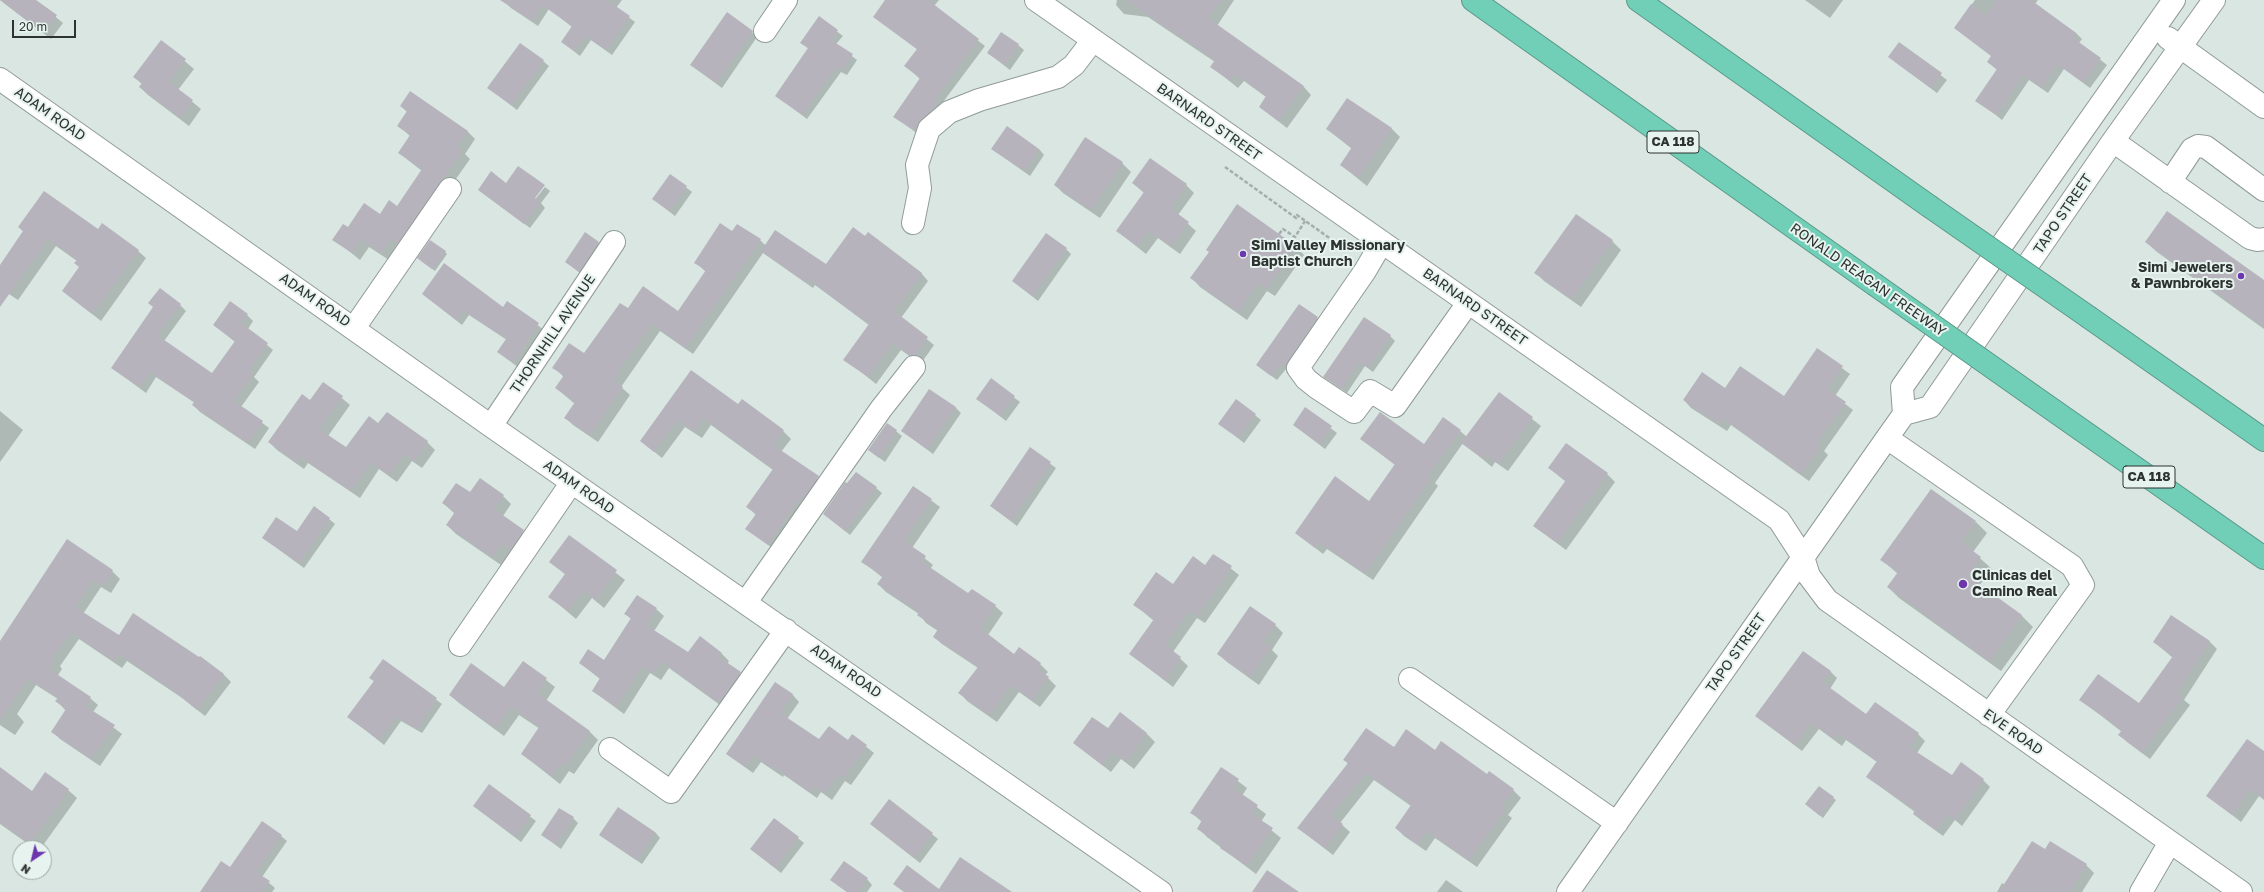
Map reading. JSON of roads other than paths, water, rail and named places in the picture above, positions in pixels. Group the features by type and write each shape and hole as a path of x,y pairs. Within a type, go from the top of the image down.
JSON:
{"highway":[{"name":"RONALD REAGAN FREEWAY","path":"1473,0 2264,558"},
{"path":"1638,0 2264,440"}],"street":[{"path":"765,31 786,0"},
{"name":"BARNARD STREET","path":"1036,0 1779,520 1803,557"},
{"path":"1904,414 1902,387 2174,0"},
{"path":"2187,0 2209,6"},
{"name":"TAPO STREET","path":"1568,892 1904,414 1930,407 2113,141 2209,6"},
{"path":"2154,28 2264,107"},
{"path":"913,223 920,188 917,165 929,130 949,112 979,100 1058,77 1074,65 1093,40"},
{"name":"ADAM ROAD","path":"0,79 491,426 1161,892"},
{"path":"2113,141 2250,238 2258,240 2264,239"},
{"path":"2170,182 2192,149 2198,146 2206,147 2264,190"},
{"path":"354,328 450,189"},
{"name":"THORNHILL AVENUE","path":"491,426 614,242"},
{"path":"1382,242 1365,271 1298,368 1306,379 1316,388 1354,412 1370,391 1395,406 1468,302"},
{"path":"746,602 881,409 914,367"},
{"path":"1888,438 2072,566 2083,585 1989,715"},
{"path":"460,645 572,482"},
{"name":"EVE ROAD","path":"1803,557 1809,576 1827,600 2241,892"},
{"path":"610,748 672,792 786,630"},
{"path":"1410,679 1617,823"},
{"path":"2141,892 2170,842"}],"place":[{"name":"Simi Valley Missionary Baptist Church","path":"1243,254"},
{"name":"Simi Jewelers & Pawnbrokers","path":"2241,276"},
{"name":"Clinicas del Camino Real","path":"1963,584"}]}
